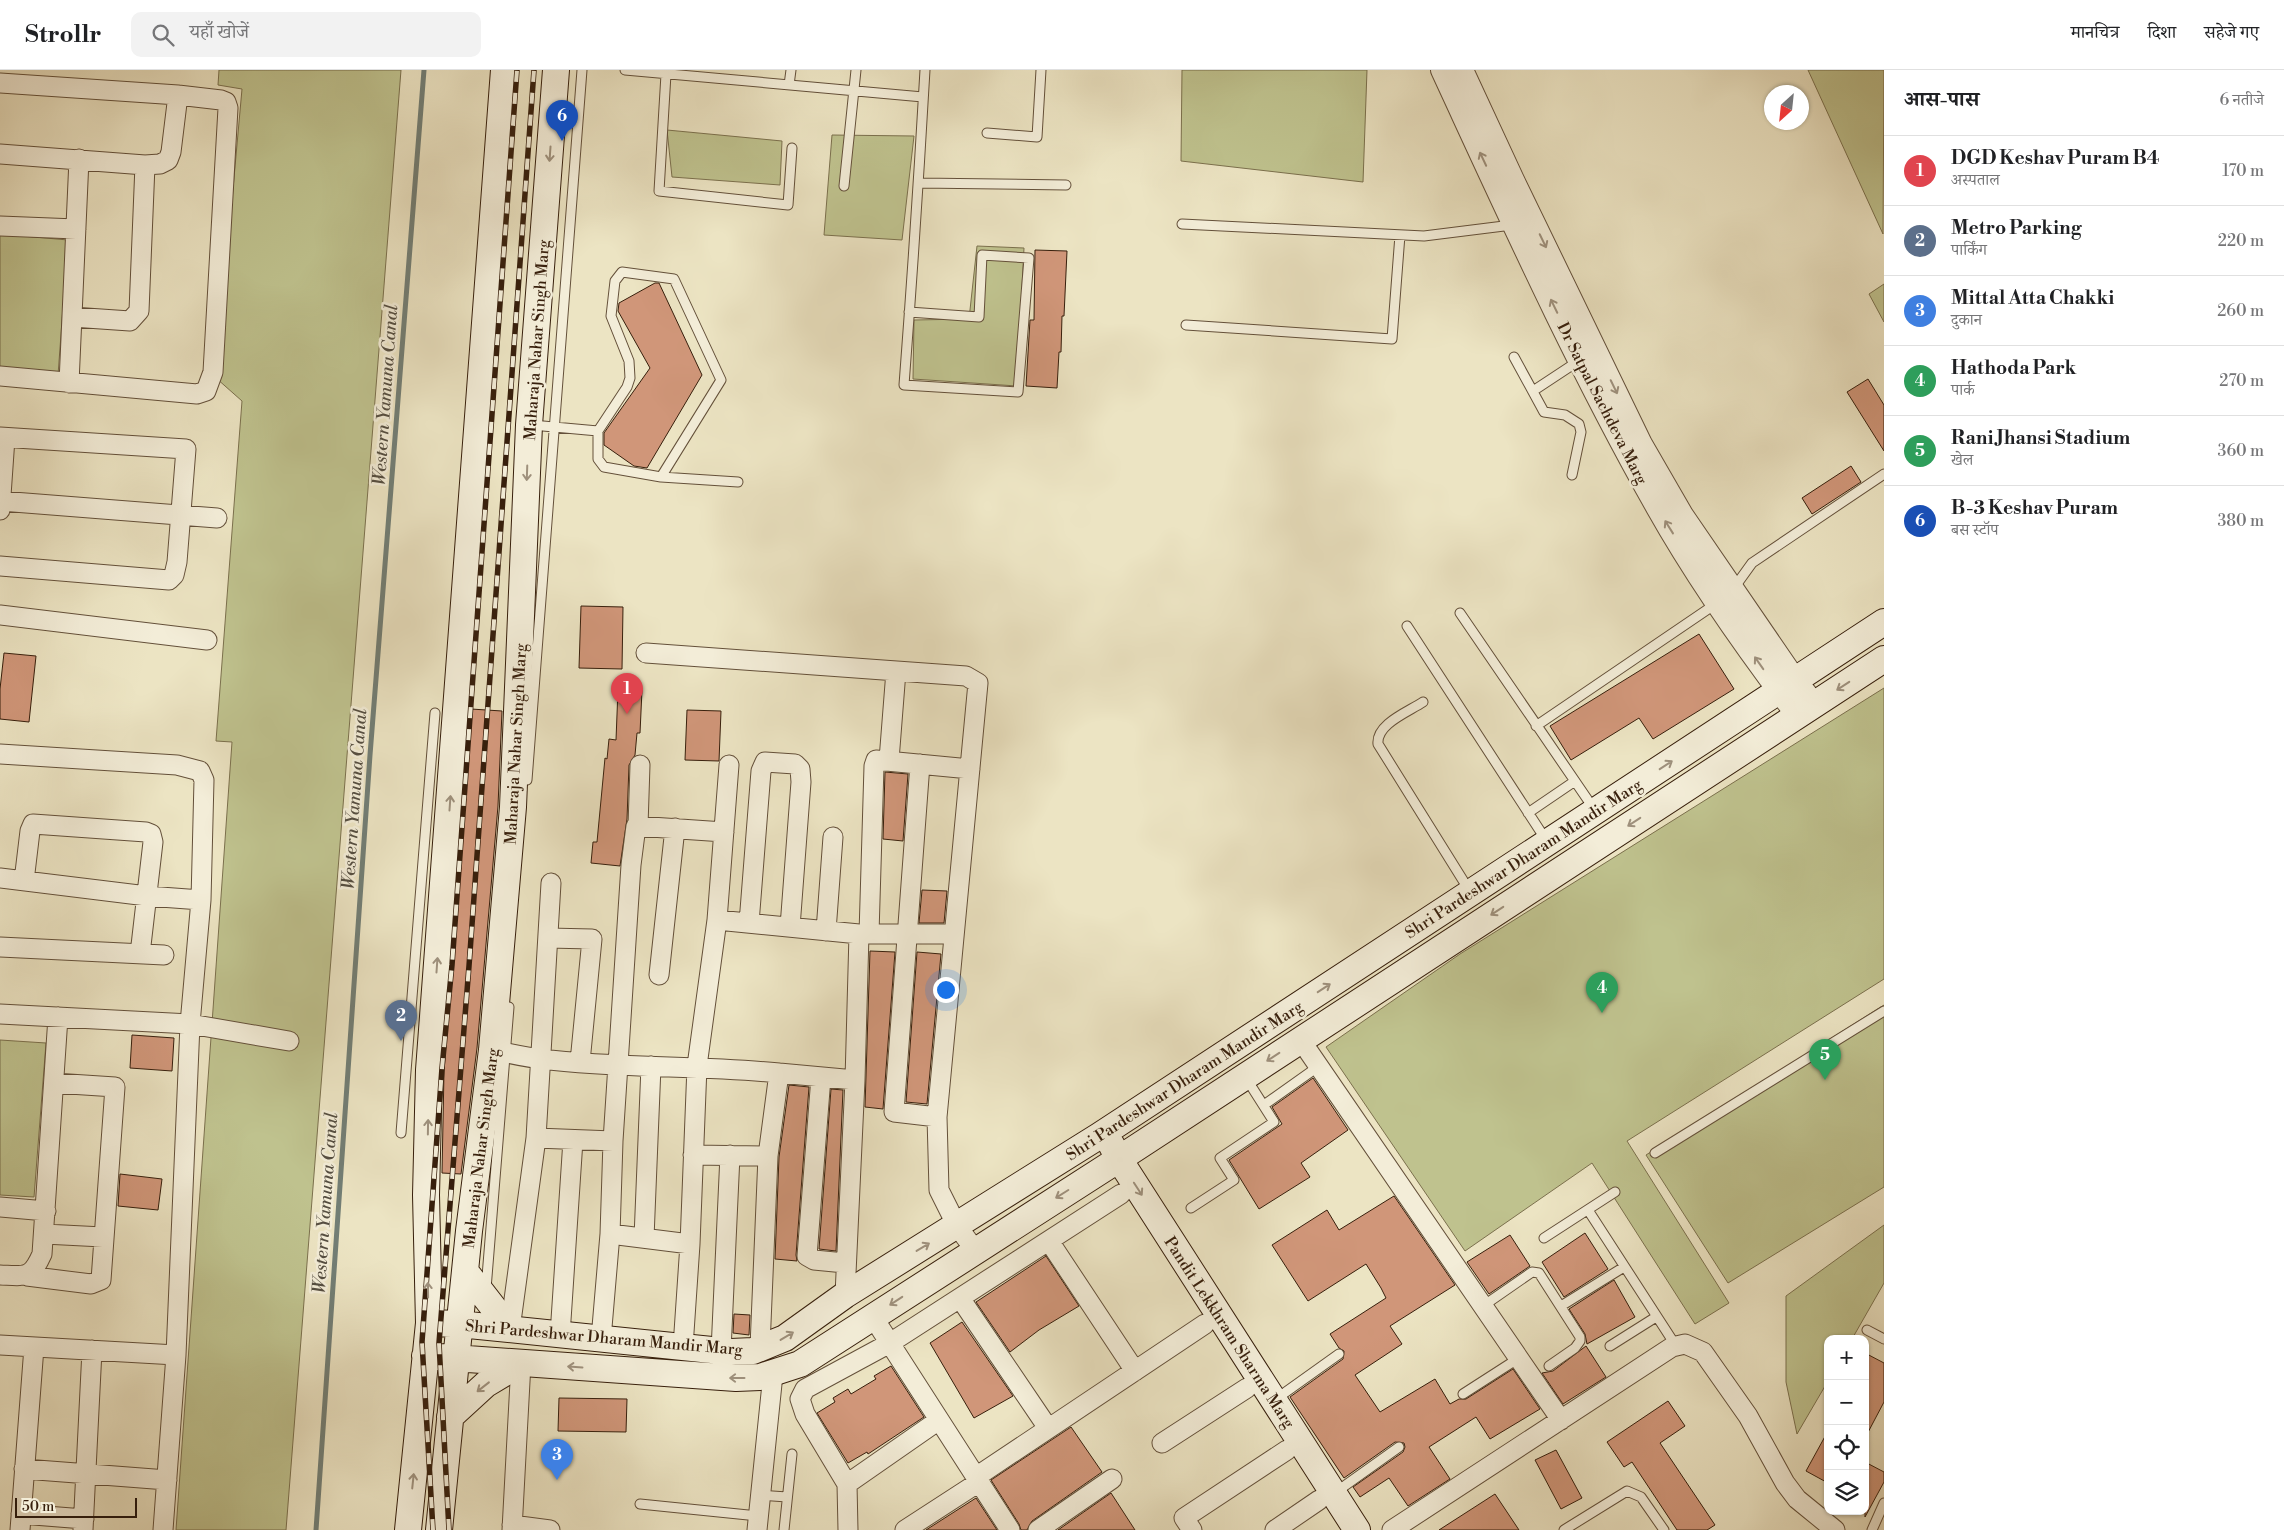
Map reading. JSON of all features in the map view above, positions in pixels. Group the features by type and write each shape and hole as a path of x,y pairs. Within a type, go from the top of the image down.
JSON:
{"main road":[{"path":"408,1530 428,1323 426,1195 416,1098 504,70"},
{"name":"Maharaja Nahar Singh Marg","path":"439,1530 465,1272 489,1139 499,1051 513,808 522,763 542,426 556,70"},
{"name":"Shri Pardeshwar Dharam Mandir Marg","path":"428,1323 459,1324 721,1351 754,1351 785,1338 845,1295 1096,1137 1884,622"},
{"name":"Shri Pardeshwar Dharam Mandir Marg","path":"425,1356 736,1378 760,1377 800,1364 1111,1164 1884,659"},
{"name":"Pandit Lekkhram Sharma Marg","path":"1096,1137 1111,1164 1274,1401 1327,1497 1339,1530"},
{"name":"Pandit Lekkhram Sharma Marg","path":"1111,1164 1121,1194 1287,1450 1357,1530"},
{"path":"465,1272 510,1330"},
{"path":"450,1417 486,1384 521,1363"}],"street":[{"name":"Dr Satpal Sachdeva Marg","path":"1442,70 1522,221 1580,360 1614,430 1658,509 1725,597 1806,710"},
{"path":"1462,70 1522,221 1725,597"},
{"path":"0,83 178,95 221,100 226,102 228,108 213,372 206,391 196,394 0,376"},
{"path":"0,154 145,165 160,164 168,160 171,152 178,95"},
{"path":"69,383 79,159"},
{"path":"72,317 130,321 137,316 139,311 145,165"},
{"path":"0,226 76,229"},
{"path":"0,566 169,580 174,575 177,562 181,514 186,449 2,438 0,504 181,514 217,518"},
{"path":"0,615 207,640"},
{"path":"646,653 966,676 978,683 936,1117 939,1190 957,1226 975,1250"},
{"path":"890,760 896,670"},
{"path":"0,754 177,765 200,771 204,780 200,900 190,1024 176,1355 163,1530"},
{"path":"845,1295 855,1080 874,766 876,760 890,760 970,768"},
{"path":"749,923 761,771 765,762 795,764 800,769 801,782 790,927"},
{"path":"920,764 894,1112 936,1117"},
{"path":"601,1339 610,1234 613,1142 631,865 635,829 638,826 640,765"},
{"path":"683,1347 690,1244 696,1066 717,920 729,765"},
{"path":"24,881 30,830 33,824 146,832 151,834 153,842 140,954"},
{"path":"638,826 724,832"},
{"path":"659,975 675,828"},
{"path":"826,931 833,837"},
{"path":"0,878 147,896 200,900"},
{"path":"510,1330 536,1138 551,882"},
{"path":"717,920 864,934 954,934"},
{"path":"548,938 592,939 580,1062"},
{"path":"0,947 164,955"},
{"path":"0,1014 190,1024 289,1041"},
{"path":"27,1276 35,1271 42,1254 58,1017"},
{"path":"1300,1039 1561,1420"},
{"path":"499,1051 540,1059 619,1065 696,1066 855,1080"},
{"path":"644,1238 651,1066"},
{"path":"760,1347 768,1156 779,1073"},
{"path":"821,1077 807,1256 814,1260 845,1263"},
{"path":"0,1274 91,1284 101,1280 115,1087 54,1083"},
{"path":"536,1138 613,1142"},
{"path":"560,1335 573,1140"},
{"path":"693,1155 768,1156"},
{"path":"721,1351 730,1155"},
{"path":"848,1530 846,1484 805,1414 800,1399 805,1389 890,1343 1121,1194"},
{"path":"0,1208 46,1211"},
{"path":"44,1234 103,1237"},
{"path":"610,1234 690,1244"},
{"path":"1049,1241 1135,1371"},
{"path":"960,1298 1048,1428"},
{"path":"873,1316 1010,1530"},
{"path":"905,1530 1048,1428 1205,1324"},
{"path":"1392,1530 1676,1346 1685,1344 1703,1352 1748,1416 1785,1482 1797,1499 1835,1530"},
{"path":"0,1345 176,1355"},
{"path":"34,1347 20,1522 84,1524 92,1350"},
{"path":"521,1363 512,1528 550,1530"},
{"path":"758,1523 773,1374"},
{"path":"1162,1443 1247,1388"},
{"path":"846,1484 939,1420"},
{"path":"1189,1529 1184,1518 1287,1450"},
{"path":"24,1469 167,1480"},
{"path":"1038,1530 1112,1478"},
{"path":"1275,1530 1327,1497"}],"lane":[{"path":"582,70 542,426 598,431"},
{"path":"625,70 923,96"},
{"path":"789,85 791,70"},
{"path":"844,186 856,70"},
{"path":"909,312 979,317 982,255 1029,258 1018,392 904,385 909,312 919,183 925,70"},
{"path":"987,133 1037,137 1041,70"},
{"path":"666,74 659,191 788,204 792,148"},
{"path":"919,183 1066,185"},
{"path":"1182,224 1424,236 1522,221"},
{"path":"1186,325 1392,339 1400,235"},
{"path":"661,477 721,380 674,279 622,272 617,276 612,316 629,361 630,378 627,387 598,431 596,456 604,467 661,477 738,482"},
{"path":"1514,357 1544,412 1564,415 1579,424 1581,432 1572,475"},
{"path":"1533,391 1580,360"},
{"path":"1536,726 1725,597 1752,564 1884,474"},
{"path":"1460,613 1596,811"},
{"path":"1407,626 1548,842"},
{"path":"1423,702 1382,729 1377,737 1378,744 1471,892"},
{"path":"400,1133 416,1098 435,713"},
{"path":"522,763 526,793"},
{"path":"1528,813 1575,781"},
{"path":"499,1051 510,993"},
{"path":"1655,1153 1884,1011"},
{"path":"1264,1105 1319,1066"},
{"path":"1191,1208 1234,1180 1220,1158 1274,1122 1244,1076"},
{"path":"486,1300 489,1139"},
{"path":"1544,1238 1615,1192"},
{"path":"1588,1210 1676,1346"},
{"path":"1561,1306 1624,1266"},
{"path":"1483,1306 1536,1272 1543,1276 1580,1337 1580,1341 1575,1348 1549,1366"},
{"path":"1610,1346 1656,1317"},
{"path":"1867,1330 1884,1339"},
{"path":"1274,1401 1339,1354"},
{"path":"1464,1394 1519,1358"},
{"path":"1327,1497 1399,1447"},
{"path":"784,1530 792,1454"},
{"path":"1564,1530 1627,1491 1641,1497 1664,1530"},
{"path":"760,1495 787,1497"},
{"path":"1872,1530 1884,1503"},
{"path":"640,1504 758,1523"}],"green space":[{"path":"219,70 401,70 286,1530 176,1530 232,742 216,741 242,401 216,378 242,89 218,85"},
{"path":"1182,70 1367,70 1363,182 1181,161"},
{"path":"1808,70 1884,70 1883,234"},
{"path":"667,130 782,141 780,185 672,177"},
{"path":"832,135 914,136 902,240 824,235"},
{"path":"0,234 68,240 58,375 0,370"},
{"path":"977,246 1024,248 1017,386 913,379 914,320 969,319"},
{"path":"1884,284 1884,322 1869,294"},
{"path":"1884,688 1884,979 1627,1141 1729,1303 1695,1324 1592,1163 1465,1251 1326,1047 1460,954"},
{"path":"1884,1005 1884,1187 1728,1283 1646,1155"},
{"path":"0,1040 46,1043 34,1197 0,1195"},
{"path":"1884,1225 1884,1283 1854,1335 1824,1335 1824,1388 1797,1434 1786,1382 1786,1296"}],"building":[{"path":"1035,250 1067,251 1064,316 1062,316 1057,388 1026,386 1030,320 1034,320"},
{"path":"655,283 659,283 702,375 647,468 634,466 604,445 604,433 650,368 618,311 619,303"},
{"path":"1868,379 1884,405 1884,451 1847,392"},
{"path":"1851,466 1861,482 1812,514 1802,498"},
{"path":"581,606 623,607 622,669 579,668"},
{"path":"1699,634 1734,689 1653,739 1639,718 1571,760 1550,726"},
{"path":"4,653 36,656 29,722 0,719 0,689"},
{"path":"618,689 642,690 640,733 637,733 635,755 629,765 627,819 620,866 591,863 593,842 597,842 605,758 607,759 609,739 616,740"},
{"path":"471,709 502,711 498,806 477,1048 461,1174 442,1173 444,1071"},
{"path":"687,710 721,711 719,761 685,760"},
{"path":"885,772 908,774 903,841 883,839"},
{"path":"922,890 947,891 944,923 919,923"},
{"path":"870,951 895,952 883,1109 865,1107"},
{"path":"917,952 941,954 927,1104 906,1102"},
{"path":"132,1035 174,1038 172,1071 130,1068"},
{"path":"1313,1078 1348,1130 1301,1163 1310,1177 1259,1209 1229,1160 1282,1124 1272,1107"},
{"path":"789,1085 809,1087 797,1261 775,1259 779,1157"},
{"path":"831,1089 843,1090 836,1251 819,1249"},
{"path":"120,1174 162,1179 158,1210 118,1206"},
{"path":"1394,1196 1455,1285 1390,1326 1402,1344 1355,1375 1380,1412 1435,1379 1450,1404 1459,1399 1466,1399 1513,1369 1540,1409 1490,1439 1476,1417 1429,1447 1450,1479 1408,1506 1389,1478 1360,1497 1353,1487 1403,1452 1404,1443 1395,1442 1344,1478 1290,1397 1343,1359 1344,1351 1339,1348 1330,1334 1386,1298 1381,1288 1366,1264 1308,1301 1272,1245 1327,1210 1339,1230"},
{"path":"1585,1233 1608,1269 1564,1297 1542,1262"},
{"path":"1510,1235 1530,1266 1489,1294 1467,1262"},
{"path":"1046,1256 1079,1306 1039,1330 1010,1352 976,1302"},
{"path":"1614,1280 1635,1317 1587,1344 1585,1334 1569,1309"},
{"path":"734,1314 750,1315 749,1335 733,1333"},
{"path":"962,1322 1013,1396 974,1418 930,1343"},
{"path":"1586,1346 1606,1377 1563,1404 1542,1373 1553,1371"},
{"path":"1869,1355 1884,1363 1884,1402 1869,1430"},
{"path":"891,1366 924,1417 868,1454 867,1452 848,1463 817,1413 835,1402 833,1398 848,1389 851,1394 876,1379 874,1376"},
{"path":"559,1398 627,1399 626,1432 558,1431"},
{"path":"1668,1401 1685,1426 1660,1443 1715,1525 1707,1530 1677,1530 1632,1462 1624,1467 1607,1442"},
{"path":"1071,1427 1102,1472 1032,1521 1027,1530 1021,1530 991,1480"},
{"path":"1824,1438 1824,1481 1806,1471"},
{"path":"1556,1450 1582,1498 1561,1509 1535,1460"},
{"path":"1869,1464 1884,1472 1884,1482 1869,1510"},
{"path":"1111,1493 1135,1530 1058,1530"},
{"path":"1495,1494 1519,1530 1439,1530"},
{"path":"976,1498 997,1530 926,1530"}],"waterway":[{"name":"Western Yamuna Canal","path":"316,1530 370,755 424,70"}],"railway":[{"path":"433,1530 422,1342 442,1068 452,965 517,70"},
{"path":"449,1530 439,1343 469,966 534,70"}],"place":[{"name":"B-3 Keshav Puram","path":"562,141"},
{"name":"DGD Keshav Puram B4","path":"627,714"},
{"name":"Hathoda Park","path":"1602,1013"},
{"name":"Metro Parking","path":"401,1041"},
{"name":"Rani Jhansi Stadium","path":"1825,1080"},
{"name":"Mittal Atta Chakki","path":"557,1480"}]}
